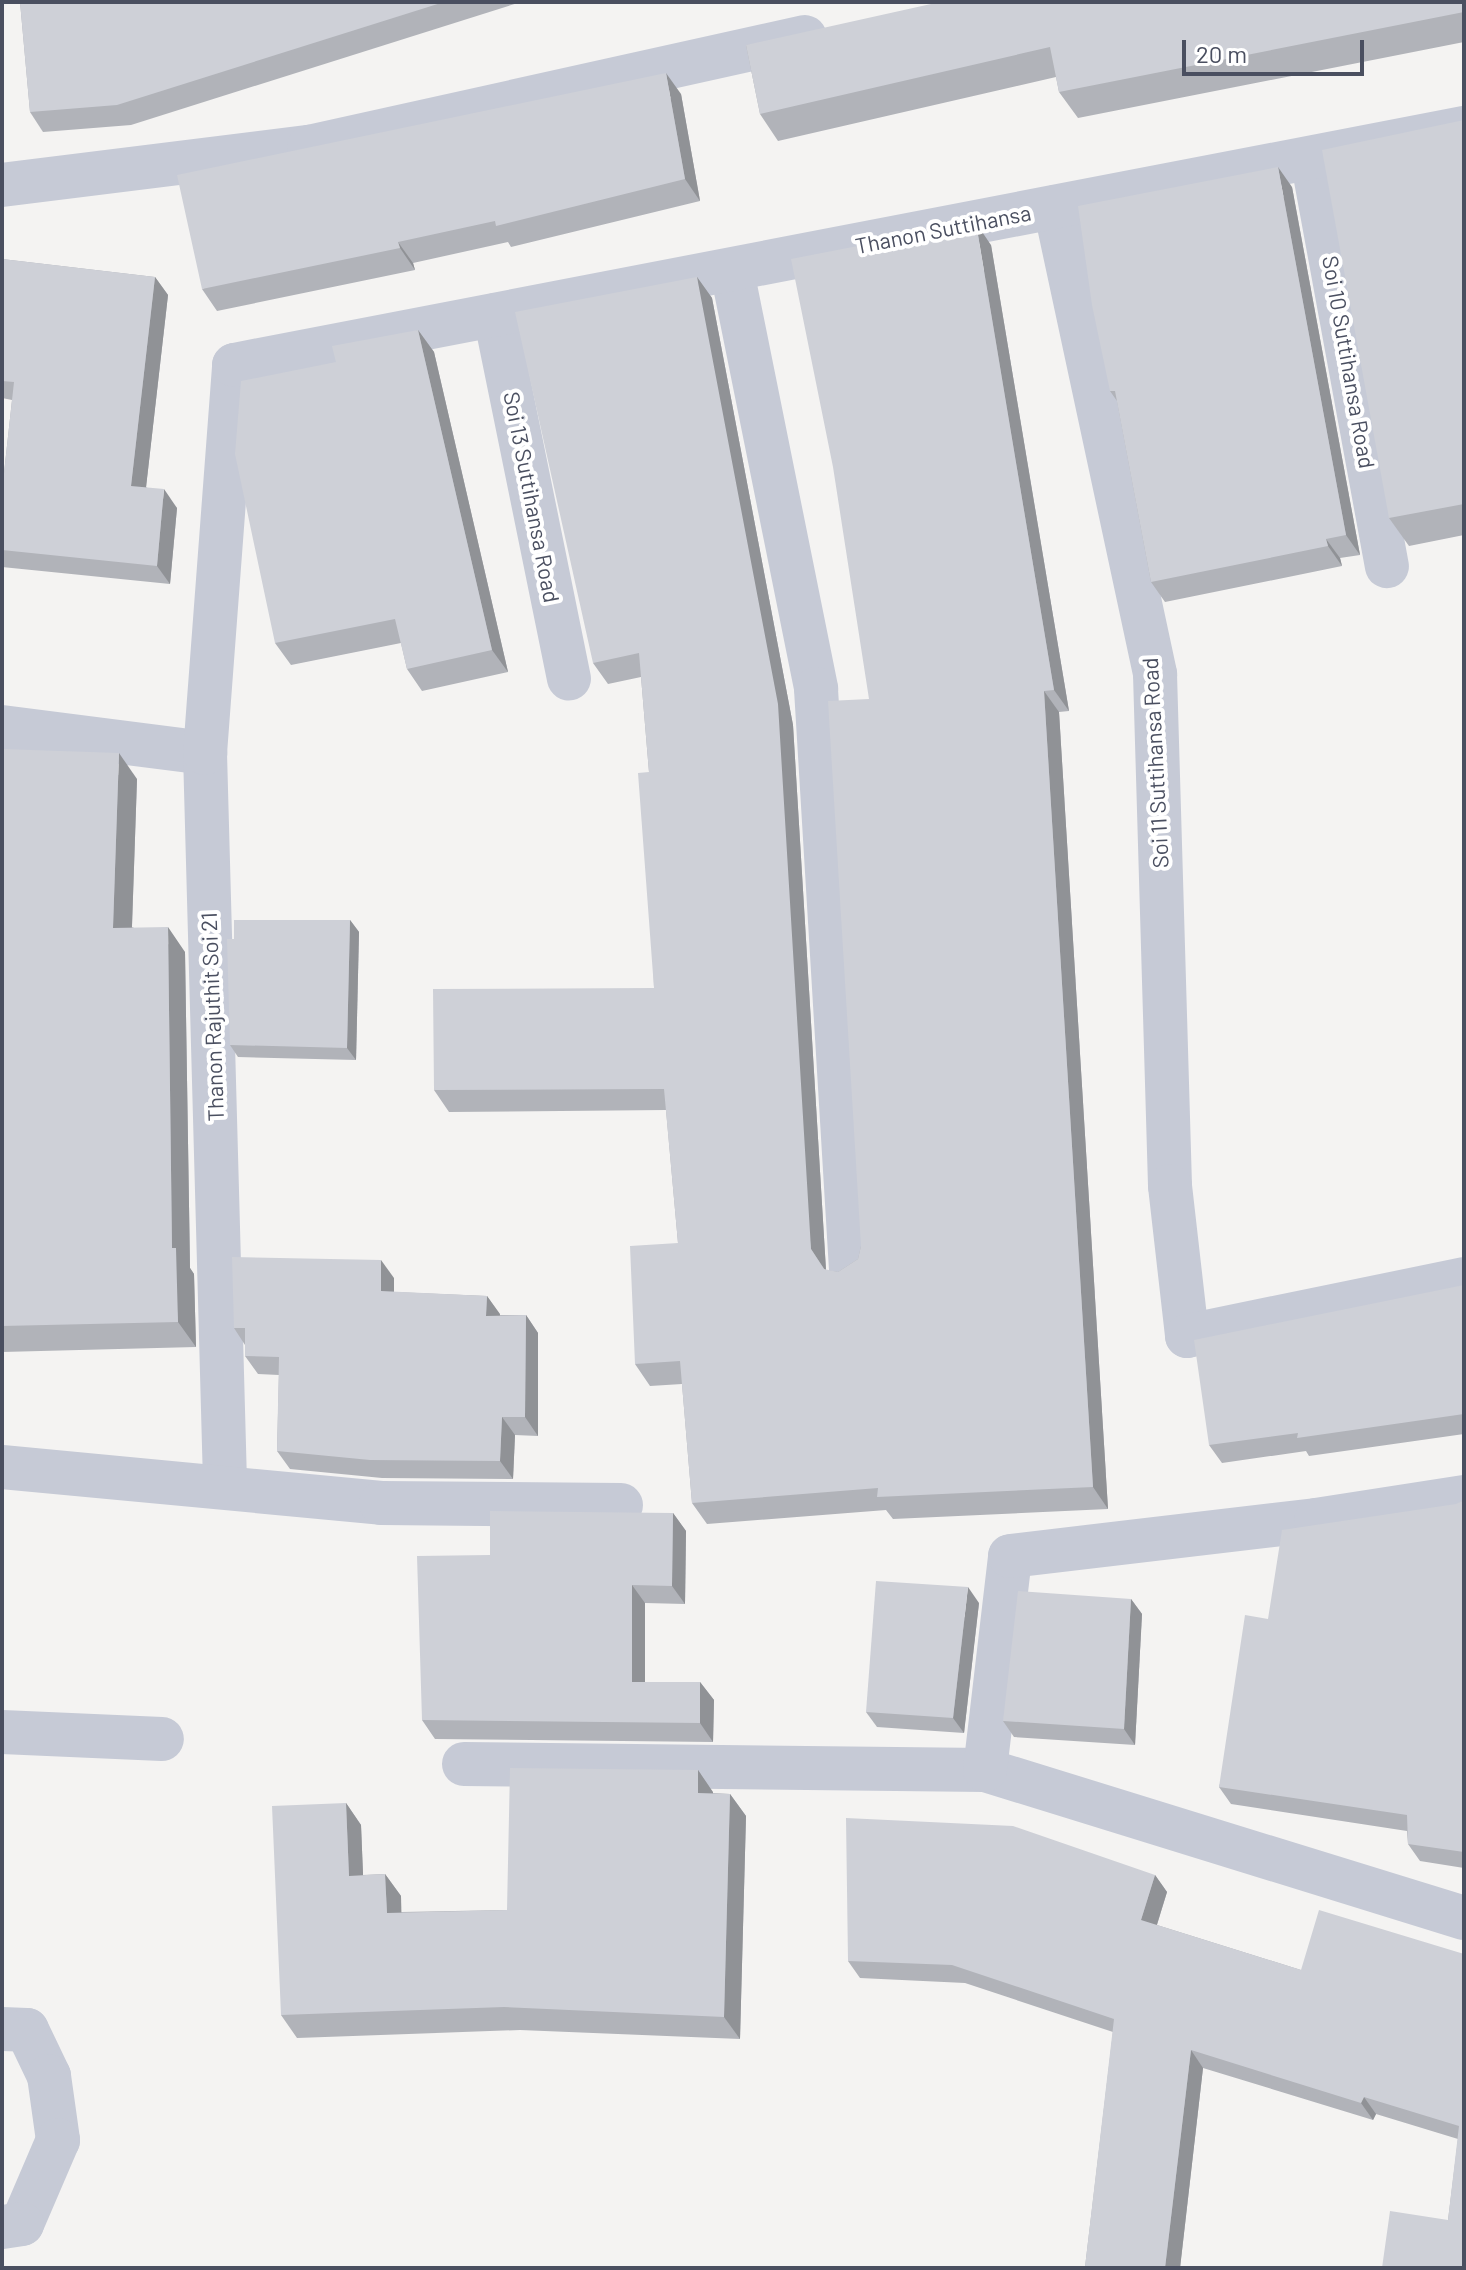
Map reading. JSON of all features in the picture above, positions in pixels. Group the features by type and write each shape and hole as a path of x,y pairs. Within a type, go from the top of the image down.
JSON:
{"street":[{"path":"2,185 309,147 839,30"},
{"name":"Thanon Suttihansa","path":"234,365 1464,128"},
{"name":"Soi 10 Suttihansa Road","path":"1312,158 1387,566"},
{"name":"Soi 11 Suttihansa Road","path":"1055,207 1155,674 1170,1186 1187,1336 1464,1279"},
{"path":"732,271 816,689 851,1269"},
{"name":"Soi 13 Suttihansa Road","path":"495,315 569,679"},
{"name":"Thanon Rajuthit Soi 21","path":"225,1484 205,753 234,365"},
{"path":"2,727 205,753"},
{"path":"2,1467 225,1484 381,1503 621,1505"},
{"path":"985,1770 1010,1556 1316,1520 1464,1497"},
{"path":"2,1732 162,1739"},
{"path":"464,1764 985,1770 1464,1918"},
{"path":"2,2029 27,2030 49,2076 58,2140 22,2224 2,2227"}],"building":[{"path":"20,2 444,2 117,105 30,112"},
{"path":"940,2 1464,2 1464,12 1059,92 1050,47 760,114 746,45"},
{"path":"666,73 685,179 496,226 495,221 398,242 400,248 202,289 177,175"},
{"path":"1464,120 1464,504 1389,518 1322,150"},
{"path":"1278,167 1346,535 1326,539 1328,546 1151,582 1115,391 1110,391 1092,305 1078,206"},
{"path":"976,223 1054,690 1044,691 1093,1487 877,1497 878,1488 692,1503 680,1361 635,1364 630,1246 678,1243 664,1089 434,1090 433,989 654,988 638,773 649,772 639,653 593,663 515,312 697,277 778,704 811,1249 824,1269 838,1272 858,1259 861,1246 828,701 869,699 833,467 791,259"},
{"path":"2,259 155,277 131,486 164,489 157,566 2,550 2,473 14,382 2,381"},
{"path":"418,330 492,650 407,669 395,619 275,643 235,454 241,381 336,362 332,346"},
{"path":"2,749 119,753 113,928 168,927 172,1248 176,1248 178,1322 2,1326"},
{"path":"234,920 350,920 347,1048 230,1045 227,939 234,939"},
{"path":"232,1257 381,1260 381,1291 487,1296 486,1316 526,1315 525,1417 502,1417 500,1461 370,1460 277,1451 279,1357 245,1356 245,1328 234,1328"},
{"path":"1464,1285 1464,1414 1297,1438 1298,1433 1209,1445 1194,1340"},
{"path":"1464,1500 1464,1852 1408,1844 1407,1815 1219,1787 1245,1615 1268,1619 1282,1530 1456,1504"},
{"path":"490,1511 673,1513 672,1586 632,1585 632,1682 700,1682 700,1723 422,1720 417,1556 490,1555"},
{"path":"876,1581 968,1587 953,1718 866,1712"},
{"path":"1018,1591 1131,1599 1124,1729 1003,1721"},
{"path":"510,1768 698,1770 698,1793 730,1794 724,2017 504,2007 281,2015 272,1806 346,1803 349,1876 385,1874 387,1913 507,1910"},
{"path":"846,1818 1013,1826 1155,1875 1141,1920 1301,1970 1319,1910 1464,1954 1464,2268 1382,2268 1390,2211 1448,2220 1459,2126 1364,2097 1361,2103 1191,2050 1165,2268 1085,2267 1114,2019 952,1965 848,1961"}]}
